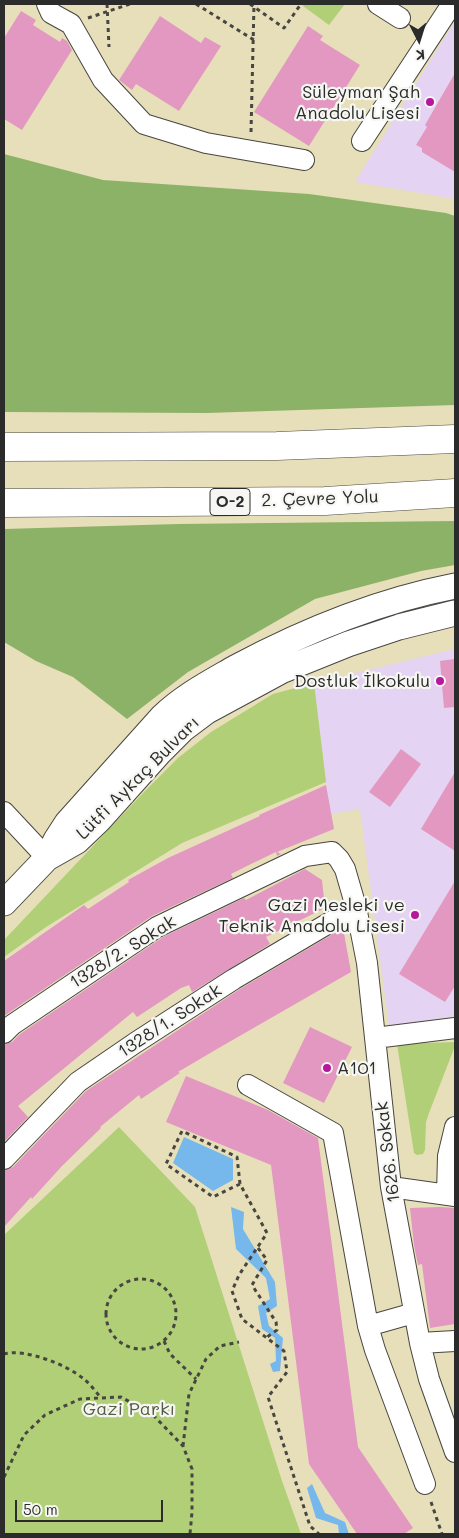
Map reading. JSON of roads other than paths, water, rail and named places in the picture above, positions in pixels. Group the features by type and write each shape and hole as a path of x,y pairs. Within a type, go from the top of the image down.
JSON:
{"highway":[{"path":"4,447 277,446 455,438"},
{"name":"2. Çevre Yolu","path":"4,502 325,500 455,493"}],"main road":[{"path":"48,858 56,840 74,816 162,717 172,707 197,689 270,650 332,622 378,606 455,586"},
{"name":"Lütfi Aykaç Bulvarı","path":"4,903 48,858 77,841 99,820 159,753 183,729 207,711 281,671 348,644 455,613"},
{"path":"423,621 455,618"}],"street":[{"path":"47,4 51,13 71,24 103,80 144,124 206,143 304,160"},
{"path":"378,4 400,18"},
{"path":"362,141 452,4"},
{"path":"4,812 48,858"},
{"name":"1626. Sokak","path":"332,852 339,859 344,869 356,907 367,963 391,1187 420,1343 429,1379 455,1452"},
{"name":"1328/2. Sokak","path":"4,1033 12,1025 157,927 305,856 332,852"},
{"name":"1328/1. Sokak","path":"4,1159 78,1082 135,1042 234,979 356,907"},
{"path":"375,1038 455,1028"},
{"path":"248,1085 333,1133 368,1326 375,1350 425,1484"},
{"path":"391,1187 451,1196 448,1156 455,1127"},
{"path":"368,1326 414,1313"},
{"path":"420,1343 455,1341"}],"water":[{"path":"184,1137 233,1159 233,1180 213,1191 173,1163"},
{"path":"231,1207 244,1212 243,1229 275,1282 277,1306 266,1313 269,1326 283,1338 280,1371 273,1372 270,1364 276,1361 275,1338 262,1329 258,1306 270,1299 266,1278 236,1249"},
{"path":"312,1484 325,1513 345,1522 349,1534 339,1534 338,1525 316,1518 307,1488"}],"place":[{"name":"Süleyman Şah Anadolu Lisesi","path":"430,102"},
{"name":"Dostluk İlkokulu","path":"440,681"},
{"name":"Gazi Mesleki ve Teknik Anadolu Lisesi","path":"415,915"},
{"name":"A101","path":"327,1068"}],"park label":[{"name":"Gazi Parkı","path":"129,1409"}]}
